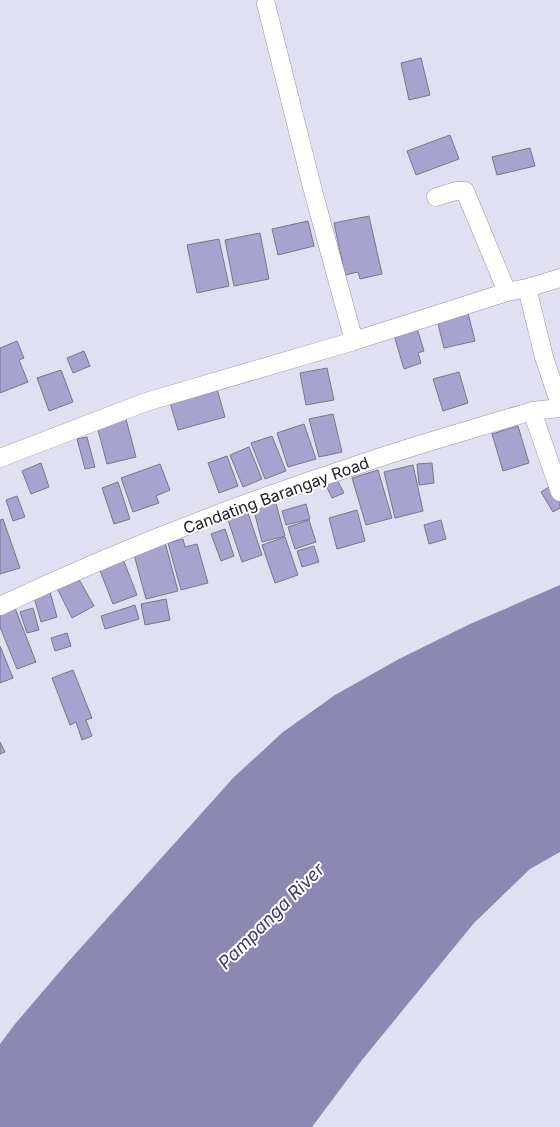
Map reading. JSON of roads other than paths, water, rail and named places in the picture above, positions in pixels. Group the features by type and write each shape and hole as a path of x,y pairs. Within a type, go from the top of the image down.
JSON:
{"street":[{"path":"266,4 312,188 354,340"},
{"path":"436,197 456,191 466,191 507,292"},
{"path":"0,458 146,402 507,292 560,278"},
{"path":"527,288 544,357 560,406"},
{"name":"Candating Barangay Road","path":"0,606 69,574 217,514 366,462 532,411 560,406"},
{"path":"532,411 560,492"}],"water":[{"name":"Pampanga River","path":"560,585 560,852 530,869 474,923 362,1060 312,1127 0,1127 0,1044 68,962 234,777 283,732 335,695 399,659 470,624"}]}
